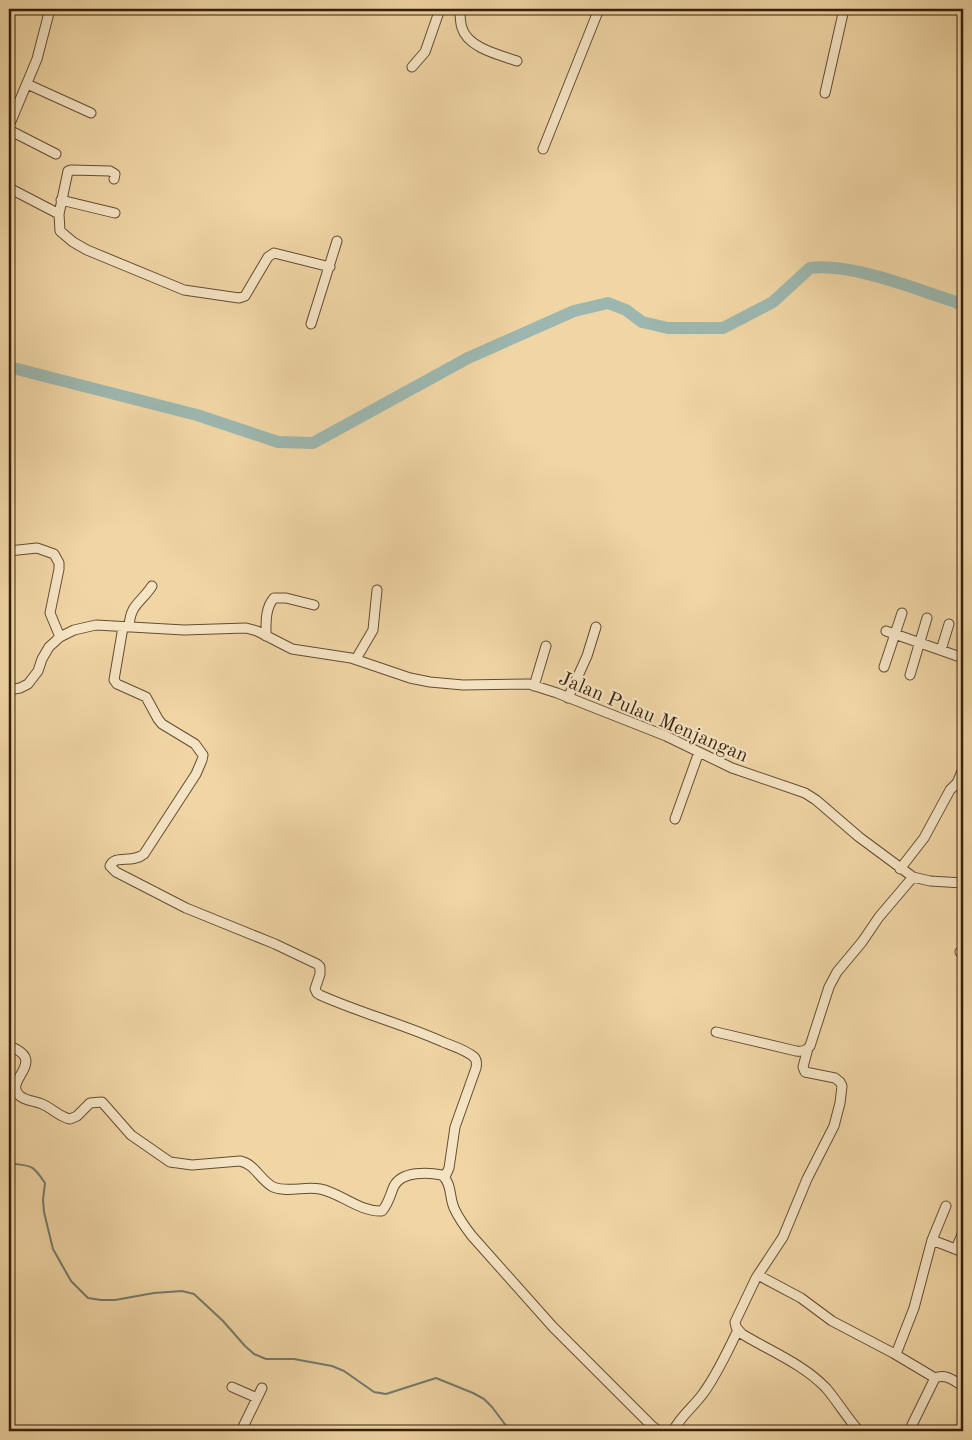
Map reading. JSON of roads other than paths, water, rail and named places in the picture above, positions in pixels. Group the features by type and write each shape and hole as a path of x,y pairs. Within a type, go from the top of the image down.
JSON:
{"street":[{"path":"9,126 42,45 50,9"},
{"path":"412,67 424,52 440,9"},
{"path":"460,9 461,27 469,39 480,46 517,61"},
{"path":"543,149 600,9"},
{"path":"825,93 844,9"},
{"path":"26,84 91,114"},
{"path":"9,130 56,154"},
{"path":"114,179 115,174 110,171 70,170 66,176 59,214 60,231 79,246 95,254 190,292 238,298 245,296 268,257 274,254 330,267"},
{"path":"9,188 59,214"},
{"path":"61,200 115,213"},
{"path":"311,324 337,241"},
{"path":"9,550 37,548 54,554 59,563 59,568 50,614 60,637"},
{"path":"152,586 135,605 130,616 114,680 117,684 146,697 158,719 195,744 203,755 196,774 150,847 136,860 116,860 110,866 116,872 186,908 276,944 317,964 320,967 320,974 315,989 320,995 356,1011 430,1036 468,1053 474,1058 477,1062 476,1068 455,1127 449,1168 445,1178"},
{"path":"356,659 373,630 377,590"},
{"path":"266,636 267,612 274,598 286,598 314,605"},
{"path":"884,667 890,633 902,613"},
{"path":"910,675 927,618"},
{"path":"941,650 948,624"},
{"name":"Jalan Pulau Menjangan","path":"9,690 28,684 38,671 49,647 60,637 74,630 96,625 184,630 246,628 300,651 356,659 410,678 430,682 484,685 513,683 534,686 666,736 732,768 805,793 900,869 913,877 930,881 963,883"},
{"path":"568,698 587,656 596,627"},
{"path":"890,633 963,658"},
{"path":"534,686 546,646"},
{"path":"675,819 699,752"},
{"path":"900,869 924,838 963,770"},
{"path":"859,1431 826,1388 796,1366 738,1330 735,1322 748,1291 783,1237 806,1179 834,1126 839,1110 842,1092 840,1082 835,1078 805,1072 803,1067 829,987 837,972 862,942 879,917 913,877"},
{"path":"716,1032 796,1051 804,1051 808,1048"},
{"path":"9,1046 21,1052 26,1059 26,1064 17,1080 16,1086 16,1091 23,1098 43,1104 70,1119 76,1116 90,1102 102,1102 131,1135 170,1162 192,1165 240,1161 247,1163 271,1186 279,1189 321,1189 348,1202 376,1211 382,1211 386,1206 398,1180 423,1173 442,1175 449,1184 453,1206 472,1236 553,1327 659,1431"},
{"path":"896,1354 914,1308 932,1240 946,1206"},
{"path":"932,1240 960,1251 963,1232"},
{"path":"758,1275 801,1298 832,1321 896,1354 935,1378 948,1377 963,1386"},
{"path":"673,1431 712,1379 738,1330"},
{"path":"909,1431 935,1378"},
{"path":"232,1387 257,1398"},
{"path":"241,1431 262,1388"}],"waterway":[{"path":"9,367 197,415 278,442 313,443 468,358 574,311 608,303 626,310 642,322 668,328 723,328 773,302 810,268 827,267 882,278 963,306"},
{"path":"9,1163 33,1168 45,1183 44,1212 53,1249 71,1281 88,1298 115,1300 154,1293 182,1291 194,1294 254,1354 266,1359 294,1359 332,1366 344,1371 374,1392 386,1394 436,1378 484,1399 510,1431"}]}
